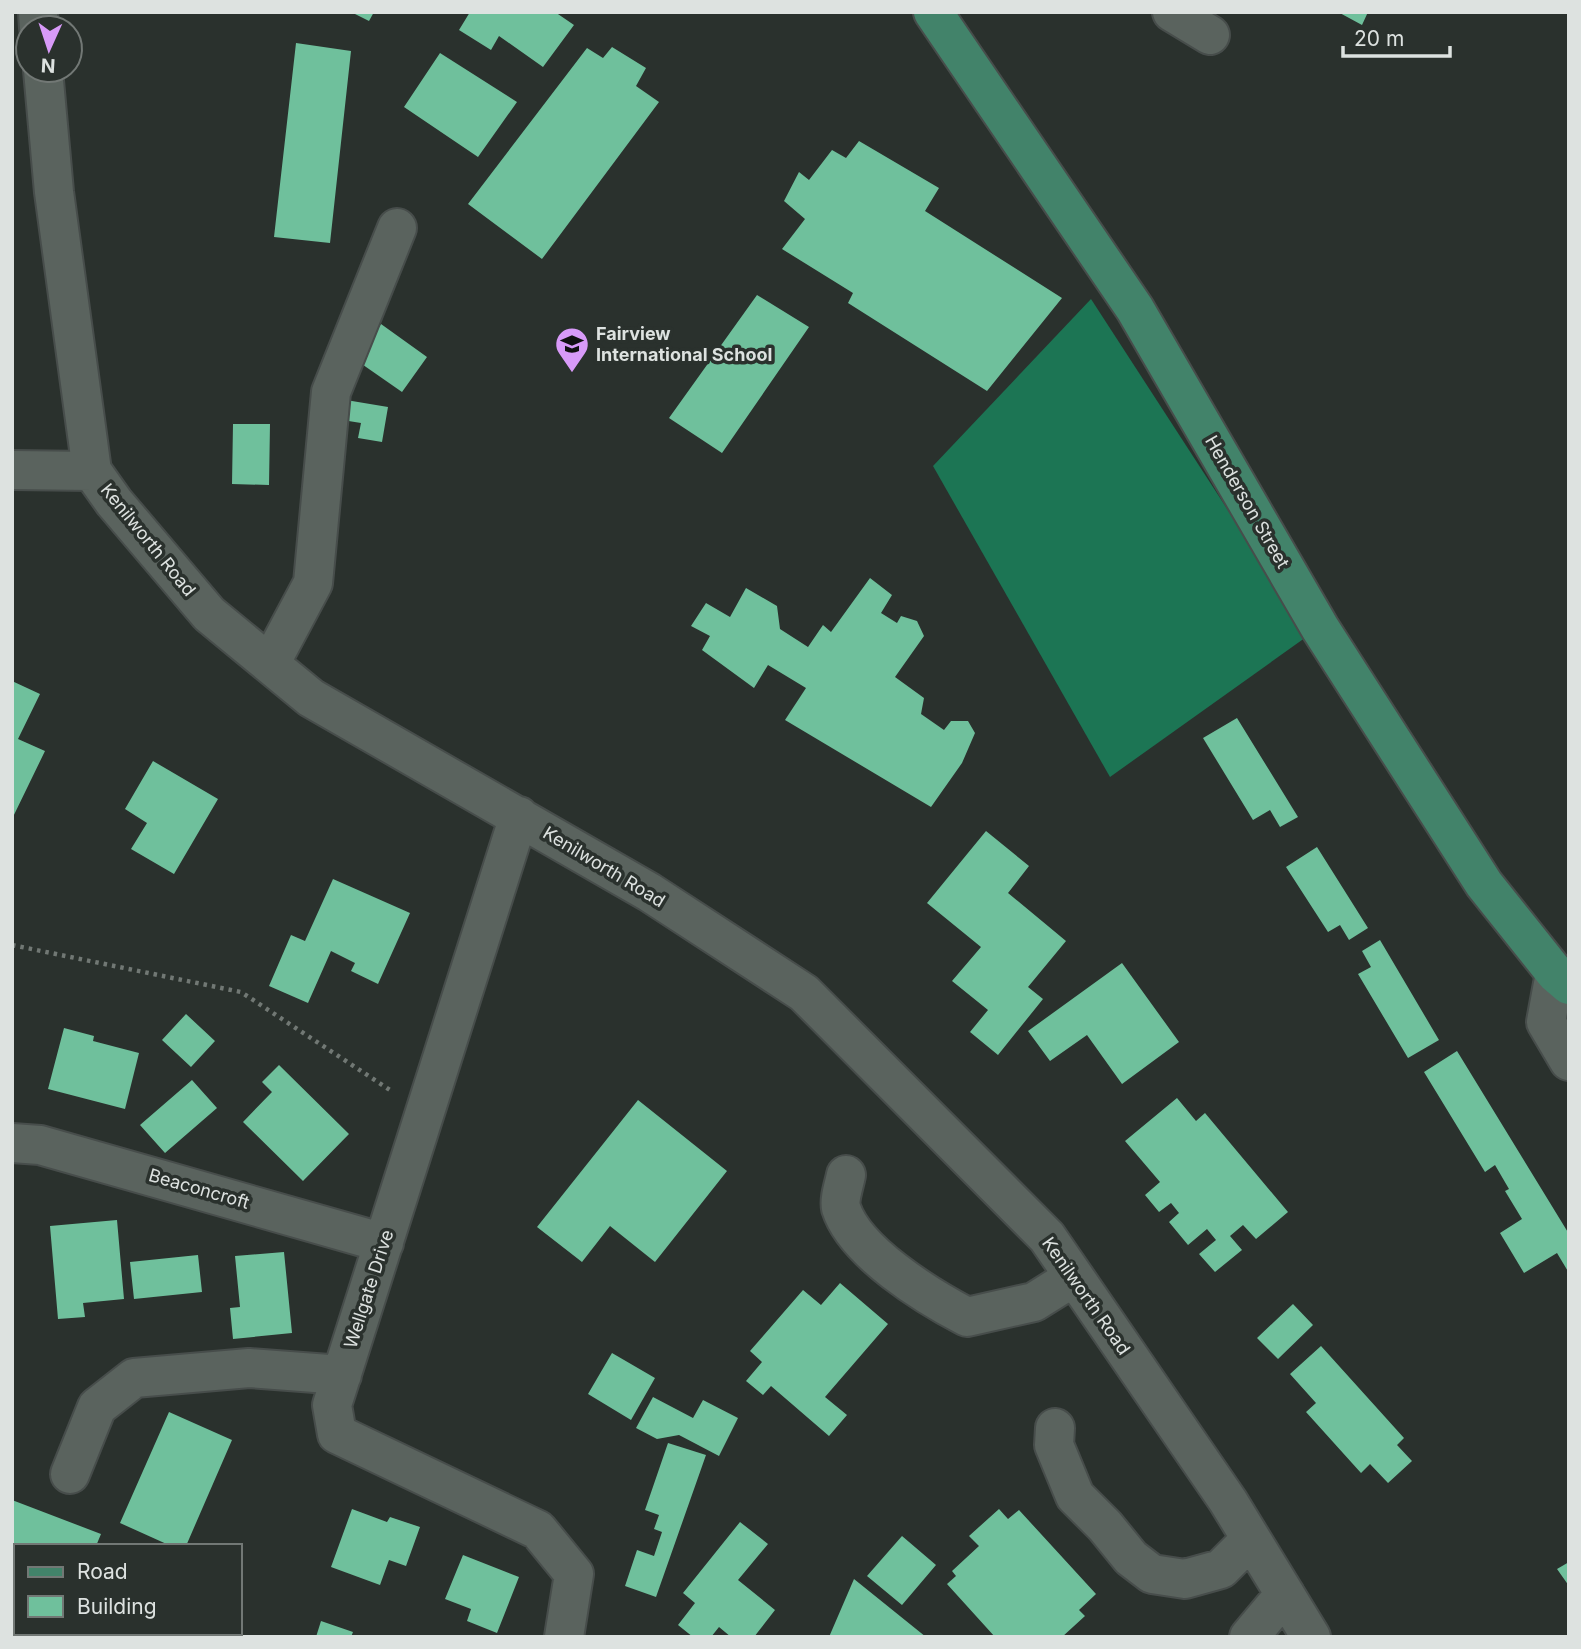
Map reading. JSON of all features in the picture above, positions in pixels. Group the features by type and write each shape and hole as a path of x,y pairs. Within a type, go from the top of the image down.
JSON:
{"main road":[{"name":"Henderson Street","path":"933,12 1135,309 1320,628 1484,884 1562,979"}],"street":[{"path":"1172,12 1210,36"},
{"name":"Kenilworth Road","path":"44,84 54,192 92,471 114,502 208,614 311,698 649,892 804,993 1046,1237 1251,1539 1311,1637"},
{"path":"270,664 313,583 331,392 397,228"},
{"path":"12,470 92,471"},
{"name":"Wellgate Drive","path":"519,816 332,1405 337,1434 538,1530 574,1574 564,1637"},
{"path":"1562,979 1546,1022 1569,1061"},
{"name":"Beaconcroft","path":"12,1143 40,1144 384,1243"},
{"path":"846,1175 840,1205 854,1236 915,1289 967,1317 1034,1302 1074,1277"},
{"path":"70,1474 97,1407 134,1378 249,1368 342,1375"},
{"path":"1055,1428 1054,1445 1075,1496 1105,1526 1131,1559 1152,1574 1185,1579 1221,1569 1251,1539"},
{"path":"1249,1637 1285,1594"}],"path":[{"path":"12,945 241,992 392,1091 427,1099"}],"green space":[{"path":"1091,299 1309,635 1110,777 933,466"}],"building":[{"path":"351,12 374,12 369,21"},
{"path":"470,12 555,12 574,25 543,67 499,36 491,50 459,30"},
{"path":"1338,12 1368,12 1362,25"},
{"path":"296,43 351,51 330,243 274,237"},
{"path":"612,47 646,68 636,86 659,102 542,259 468,204 587,48 603,58"},
{"path":"440,53 517,102 478,157 404,107"},
{"path":"859,141 939,188 925,211 1062,298 987,391 848,303 853,293 782,249 805,219 784,201 799,172 809,180 832,150 846,158"},
{"path":"757,295 809,327 722,453 669,418"},
{"path":"381,324 427,357 402,392 356,360"},
{"path":"340,399 388,407 382,442 358,438 361,423 336,419"},
{"path":"233,424 270,424 269,485 232,484"},
{"path":"870,578 892,595 881,613 897,623 901,616 917,621 924,636 895,677 924,698 921,714 944,730 951,721 968,721 975,733 962,763 931,807 785,720 806,688 768,665 754,688 702,650 710,636 691,626 706,603 730,617 746,588 777,606 780,629 808,647 823,625 831,632"},
{"path":"12,681 40,694 18,739 45,751 12,819"},
{"path":"1237,718 1298,817 1280,827 1270,810 1253,820 1203,738"},
{"path":"153,761 218,799 174,874 131,849 147,823 125,809"},
{"path":"986,831 1029,866 1008,893 1066,941 1028,987 1043,999 998,1055 970,1032 988,1010 952,981 981,947 927,903"},
{"path":"1317,847 1368,928 1349,940 1340,925 1328,932 1286,867"},
{"path":"333,879 410,913 378,984 351,971 355,963 331,951 308,1003 269,986 291,935 305,941"},
{"path":"1380,940 1439,1040 1408,1058 1358,974 1371,967 1362,951"},
{"path":"1122,963 1179,1042 1122,1084 1087,1035 1050,1061 1028,1031"},
{"path":"186,1014 215,1041 191,1067 162,1040"},
{"path":"64,1028 94,1036 93,1041 139,1053 125,1109 48,1089"},
{"path":"1457,1051 1569,1234 1569,1273 1557,1253 1524,1273 1500,1233 1522,1219 1505,1191 1509,1189 1495,1165 1485,1172 1424,1072"},
{"path":"279,1065 349,1134 303,1181 243,1122 272,1092 262,1082"},
{"path":"192,1080 217,1108 165,1153 140,1125"},
{"path":"1177,1098 1196,1121 1205,1113 1288,1212 1256,1239 1243,1225 1230,1236 1242,1250 1215,1272 1199,1254 1216,1240 1207,1229 1188,1245 1169,1222 1179,1213 1171,1203 1159,1212 1145,1195 1160,1182 1125,1141"},
{"path":"638,1100 727,1171 655,1262 610,1226 582,1262 537,1227"},
{"path":"117,1220 124,1299 83,1303 85,1317 58,1319 50,1226"},
{"path":"284,1252 292,1333 233,1339 230,1308 240,1307 235,1256"},
{"path":"198,1255 202,1292 134,1299 130,1262"},
{"path":"840,1283 888,1324 825,1397 847,1415 829,1436 771,1386 763,1395 746,1381 762,1362 750,1351 803,1290 821,1305"},
{"path":"1293,1304 1313,1325 1278,1359 1257,1338"},
{"path":"1321,1346 1404,1438 1397,1445 1412,1461 1388,1483 1370,1464 1361,1473 1306,1412 1316,1403 1290,1374"},
{"path":"612,1353 655,1378 631,1420 588,1394"},
{"path":"653,1397 693,1418 703,1400 738,1418 719,1456 679,1435 657,1439 636,1428"},
{"path":"169,1412 232,1440 187,1544 167,1544 120,1523"},
{"path":"668,1443 706,1455 656,1597 625,1586 637,1550 654,1556 662,1532 654,1529 659,1515 645,1510"},
{"path":"12,1500 101,1534 97,1544 14,1544 12,1577"},
{"path":"352,1509 387,1522 390,1517 420,1527 406,1566 389,1560 380,1585 331,1567"},
{"path":"999,1509 1008,1519 1019,1510 1096,1594 1079,1610 1085,1616 1062,1637 995,1637 947,1584 956,1576 952,1571 979,1546 969,1536"},
{"path":"740,1522 768,1544 738,1580 775,1610 754,1637 731,1637 719,1627 711,1637 693,1637 678,1625 695,1603 683,1593"},
{"path":"902,1536 936,1565 902,1605 867,1576"},
{"path":"463,1555 519,1577 497,1633 467,1621 471,1609 445,1599"},
{"path":"1569,1562 1569,1586 1557,1569"},
{"path":"854,1579 926,1637 829,1637"},
{"path":"321,1621 353,1632 351,1637 316,1637"}],"place":[{"name":"Fairview International School","path":"572,374"}]}
